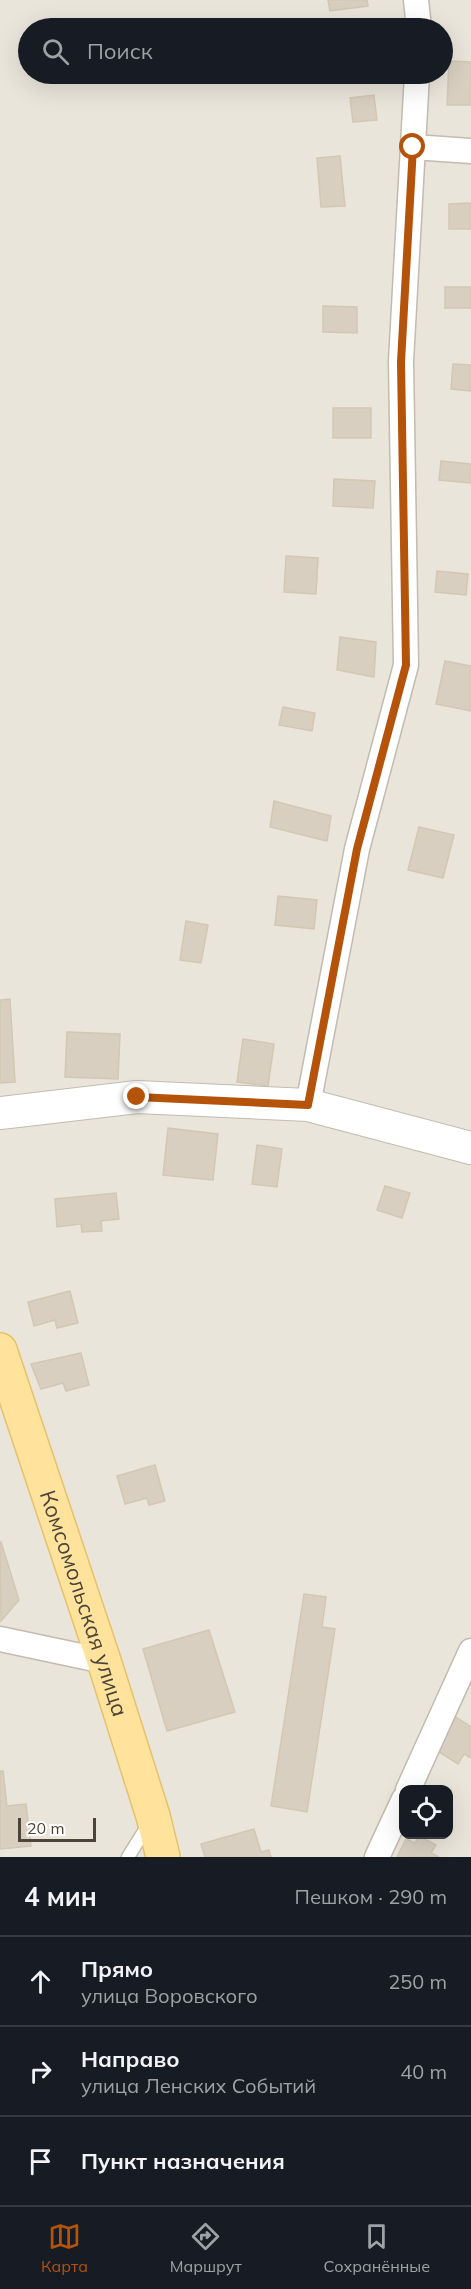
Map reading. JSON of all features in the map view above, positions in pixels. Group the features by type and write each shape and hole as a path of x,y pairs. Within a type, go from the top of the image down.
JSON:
{"main road":[{"name":"Комсомольская улица","path":"0,1350 104,1661 153,1816 163,1857"}],"street":[{"path":"416,0 418,18"},
{"path":"308,1105 357,849 406,665 401,362 416,84"},
{"path":"413,147 471,151"},
{"path":"0,1113 137,1097 308,1105 471,1148"},
{"path":"0,1639 104,1661"},
{"path":"410,1785 471,1651"},
{"path":"377,1857 399,1810"}],"lane":[{"path":"128,1857 153,1816"}],"shaded area":[{"path":"0,0 471,0 471,1857 0,1857"}],"building":[{"path":"328,0 367,0 368,6 330,11"},
{"path":"453,61 471,62 471,105 447,105 448,84 453,84"},
{"path":"374,95 377,120 353,122 350,98"},
{"path":"340,156 345,206 321,207 317,158"},
{"path":"471,203 471,229 449,229 449,204"},
{"path":"445,287 471,287 471,308 445,308"},
{"path":"323,306 357,307 357,333 323,332"},
{"path":"453,364 471,365 471,391 451,389"},
{"path":"333,408 371,408 371,438 333,438"},
{"path":"441,461 471,464 471,483 439,480"},
{"path":"334,479 375,481 373,508 333,506"},
{"path":"286,556 318,558 316,594 284,592"},
{"path":"437,571 468,574 466,595 435,592"},
{"path":"340,637 376,642 374,677 337,670"},
{"path":"445,661 471,666 471,711 436,704"},
{"path":"283,707 315,713 312,731 279,725"},
{"path":"274,801 331,816 327,841 270,827"},
{"path":"419,827 454,835 443,878 408,870"},
{"path":"278,896 317,900 314,929 275,925"},
{"path":"186,921 208,925 201,963 180,960"},
{"path":"10,999 15,1082 0,1083 0,1000"},
{"path":"67,1032 120,1034 118,1079 65,1077"},
{"path":"243,1039 274,1044 268,1086 237,1082"},
{"path":"168,1128 218,1134 213,1180 163,1175"},
{"path":"257,1145 282,1149 277,1187 252,1184"},
{"path":"385,1186 410,1193 402,1218 377,1210"},
{"path":"116,1193 119,1219 101,1221 102,1231 82,1232 81,1224 57,1227 55,1199"},
{"path":"70,1291 78,1323 57,1328 55,1320 34,1326 28,1302"},
{"path":"81,1353 89,1385 66,1391 63,1383 41,1389 31,1364"},
{"path":"155,1465 165,1501 149,1505 147,1498 125,1504 117,1476"},
{"path":"0,1543 19,1600 1,1621"},
{"path":"304,1594 326,1597 322,1627 335,1629 307,1812 271,1806"},
{"path":"209,1630 235,1712 167,1731 143,1649"},
{"path":"456,1717 471,1727 471,1758 464,1754 458,1764 436,1750"},
{"path":"0,1771 3,1771 7,1806 26,1804 31,1846 0,1849"},
{"path":"254,1829 261,1852 269,1850 271,1857 205,1857 201,1844"},
{"path":"406,1839 415,1843 417,1839 425,1839 436,1845 431,1853 439,1857 397,1857"}],"route":[{"path":"137,1097 308,1105 357,849 406,665 401,362 413,147"}]}
